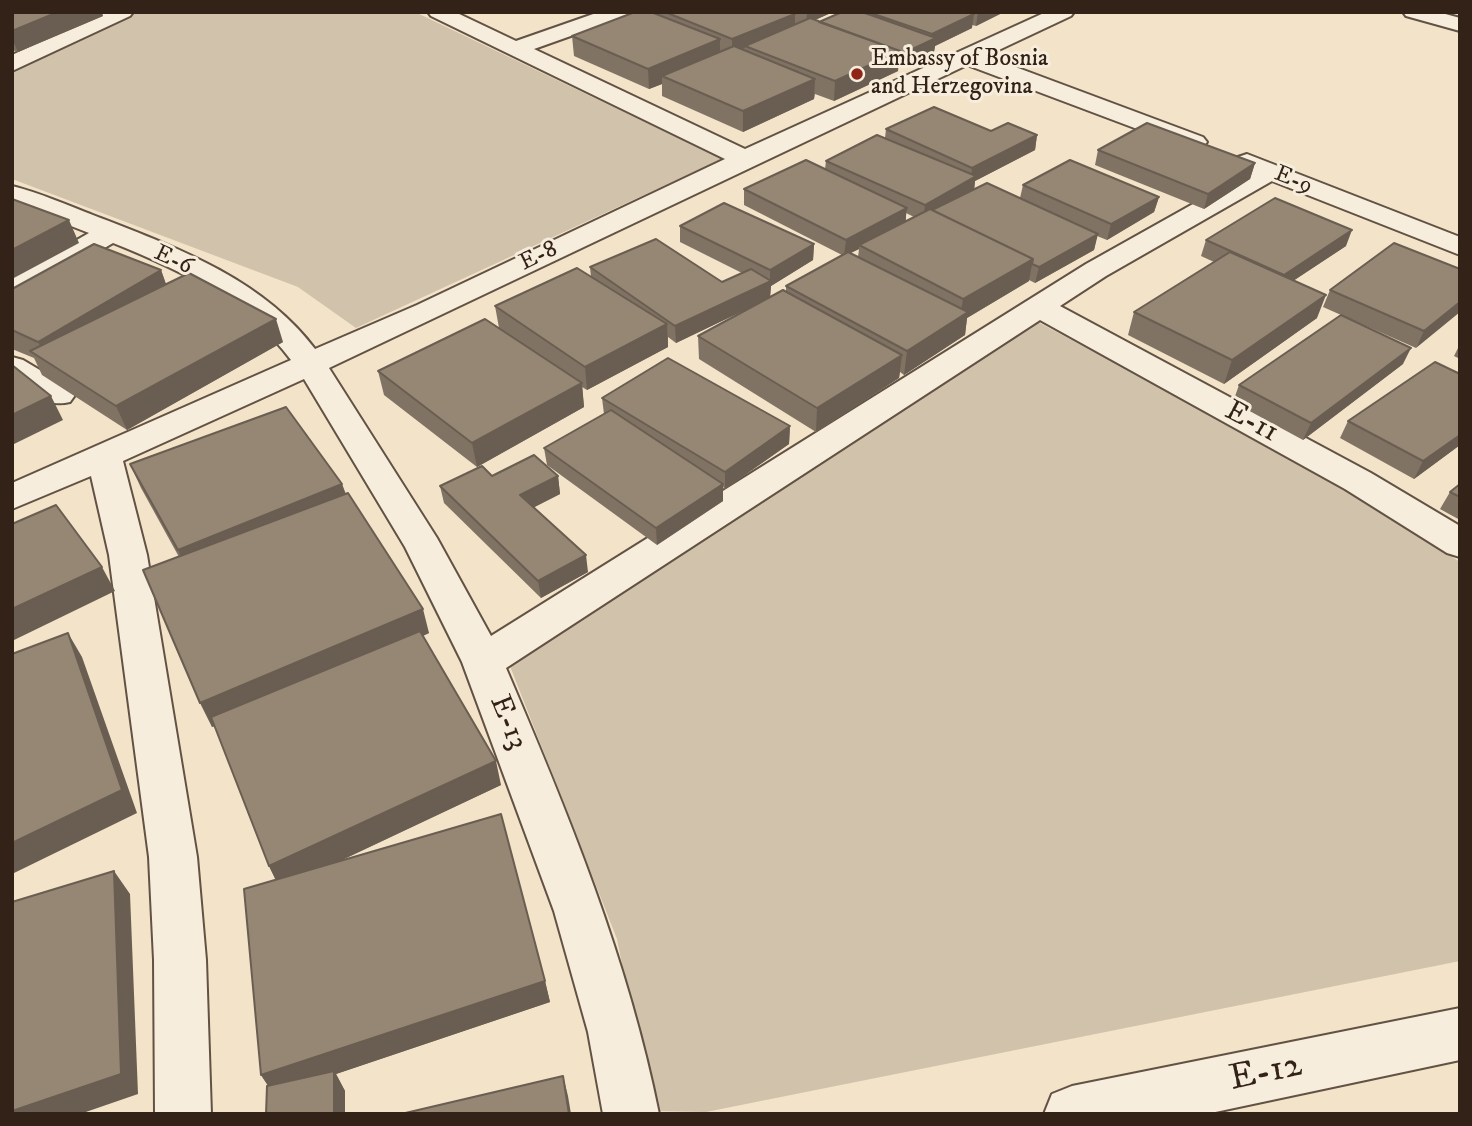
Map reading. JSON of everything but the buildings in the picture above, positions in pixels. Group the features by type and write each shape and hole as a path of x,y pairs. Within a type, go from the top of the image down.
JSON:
{"street":[{"path":"12,64 122,12"},
{"path":"438,12 744,159"},
{"path":"516,48 620,12"},
{"path":"1413,12 1460,26"},
{"name":"E-8","path":"12,497 440,305 744,159 1061,13"},
{"name":"E-9","path":"967,57 1460,247"},
{"path":"483,662 1096,270 1270,172"},
{"name":"E-6","path":"12,194 110,233 208,277 256,306 288,334 310,364"},
{"path":"12,290 110,233"},
{"name":"E-11","path":"1039,307 1358,481 1460,544"},
{"name":"E-13","path":"310,364 393,495 483,662 561,859 591,949 622,1061 631,1114"},
{"path":"12,367 58,395"},
{"path":"104,456 128,555 173,857 180,960 183,1114"},
{"name":"E-12","path":"1072,1114 1460,1034"}],"shaded area":[{"path":"138,12 415,12 722,159 356,328 298,287 12,179 12,70"},
{"path":"1036,321 1333,479 1460,562 1460,961 706,1112 651,1111 617,939 506,656"}],"place":[{"name":"Embassy of Bosnia and Herzegovina","path":"857,74"}]}
